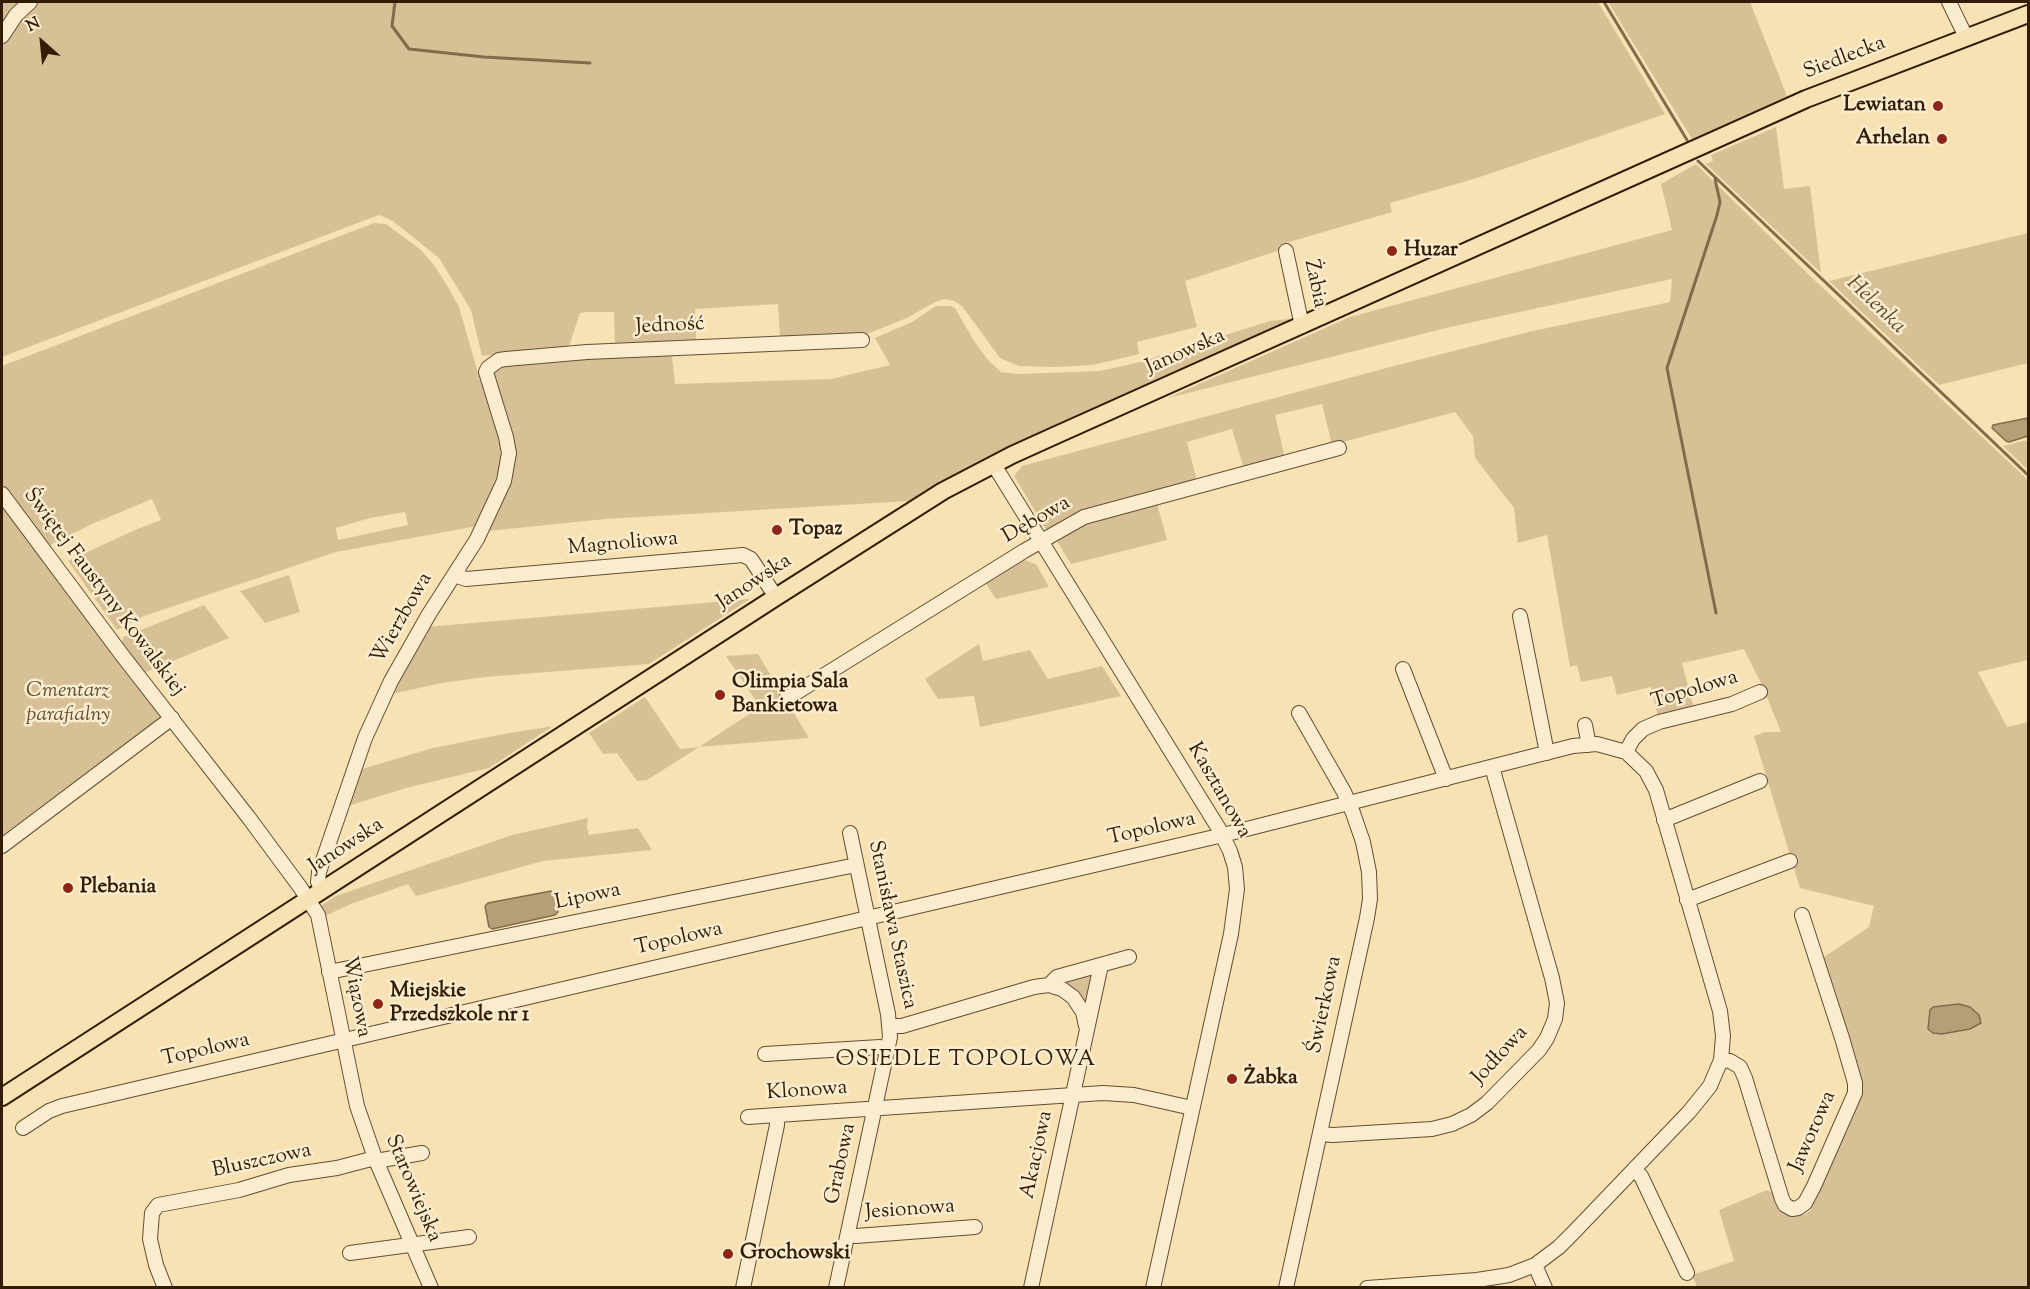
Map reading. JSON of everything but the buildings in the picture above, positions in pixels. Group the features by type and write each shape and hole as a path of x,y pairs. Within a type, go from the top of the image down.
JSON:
{"main road":[{"name":"Siedlecka","path":"1681,154 1806,99 2028,14"},
{"name":"Janowska","path":"2,1097 918,506 994,465 1681,154"}],"street":[{"path":"2,36 16,15 30,2"},
{"path":"1948,2 1966,37"},
{"name":"Żabia","path":"1286,250 1302,326"},
{"name":"Jedność","path":"486,372 496,362 506,359 588,352 862,340"},
{"name":"Wierzbowa","path":"322,890 318,882 319,872 366,738 391,681 429,614 484,527 504,481 509,453 486,372"},
{"name":"Dębowa","path":"786,699 1024,551 1084,517 1339,448"},
{"name":"Kasztanowa","path":"994,465 1223,835 1234,867 1236,904 1153,1287"},
{"name":"Świętej Faustyny Kowalskiej","path":"2,494 308,899"},
{"name":"Magnoliowa","path":"454,574 466,579 743,555 751,559 776,597"},
{"path":"1520,616 1547,753"},
{"path":"1403,669 1446,778"},
{"name":"Topolowa","path":"23,1128 62,1106 1223,835 1572,746 1598,744 1626,752 1633,739 1643,729 1659,722 1732,704 1760,692"},
{"path":"1299,712 1348,802"},
{"name":"Świętej Faustyny Kowalskiej","path":"2,846 172,718"},
{"path":"1585,725 1589,745"},
{"path":"1367,1287 1477,1280 1509,1275 1535,1265 1559,1247 1635,1170 1710,1086 1721,1060 1723,1036 1720,1011 1656,789 1646,771 1626,752"},
{"name":"Jodłowa","path":"1320,1134 1432,1129 1452,1124 1471,1115 1487,1103 1539,1050 1547,1038 1555,1019 1557,1003 1554,986 1492,767"},
{"path":"1664,820 1760,781"},
{"name":"Świerkowa","path":"1286,1287 1370,898 1369,872 1363,842 1348,802"},
{"name":"Stanisława Staszica","path":"850,833 890,1026"},
{"path":"1688,900 1790,861"},
{"name":"Lipowa","path":"328,972 856,865"},
{"name":"Wiązowa","path":"308,899 318,915 357,1106"},
{"name":"Jaworowa","path":"1721,1060 1730,1061 1740,1067 1782,1199 1785,1205 1792,1209 1798,1208 1804,1203 1814,1186 1855,1093 1855,1083 1842,1038 1802,915"},
{"path":"890,1026 902,1026 1034,987 1049,985 1057,977 1130,957"},
{"name":"Akacjowa","path":"1031,1287 1101,965"},
{"name":"Akacjowa","path":"1049,985 1062,989 1073,997 1083,1012 1086,1031"},
{"name":"Grabowa","path":"836,1287 888,1050 890,1026"},
{"path":"765,1054 880,1047 888,1050"},
{"name":"Klonowa","path":"748,1117 1102,1093 1134,1095 1192,1108"},
{"name":"Starowiejska","path":"357,1106 376,1160 431,1287"},
{"path":"743,1287 777,1125 777,1115"},
{"name":"Bluszczowa","path":"165,1287 156,1265 150,1239 152,1213 158,1205 239,1190 289,1175 422,1153"},
{"path":"1635,1170 1641,1176 1687,1273"},
{"name":"Jesionowa","path":"848,1235 975,1227"},
{"path":"350,1253 469,1237"},
{"path":"1535,1265 1545,1287"}],"green space":[{"path":"2,2 26,2 2,31"},
{"path":"33,2 1598,2 1665,114 1477,178 1390,203 1392,212 1279,245 1280,250 1185,281 1197,327 1137,342 1139,354 1093,365 1019,366 1000,358 962,306 944,299 909,317 865,335 780,338 778,304 695,309 696,340 615,345 614,312 588,312 580,313 569,346 482,356 471,310 439,258 393,221 379,215 2,357 2,41"},
{"path":"1608,2 1750,2 1787,96 1692,139"},
{"path":"1776,127 1784,189 1810,186 1821,273 1706,164 1713,161 1711,155"},
{"path":"1696,164 1808,274 2028,480 2028,660 1978,672 2007,727 2028,722 2028,1287 1697,1287 1692,1275 1734,1261 1719,1210 1767,1190 1773,1193 1780,1210 1791,1215 1803,1215 1810,1211 1863,1090 1821,959 1869,927 1874,906 1800,888 1754,736 1765,732 1781,732 1744,649 1682,663 1694,708 1658,717 1651,687 1617,695 1612,676 1581,682 1577,665 1570,667 1547,535 1518,543 1514,508 1475,458 1473,436 1455,412 1332,445 1322,404 1275,415 1285,458 1244,469 1232,429 1187,442 1197,481 1071,515 1055,528 1047,531 1014,476 1022,466 1390,367 1533,331 1670,302 1672,279 1450,327 1168,398 1350,317 1672,230 1661,184","holes":["1959,1004 1980,1023 1970,1029 1957,1032 1933,1007"]},
{"path":"374,223 386,224 421,250 436,268 459,307 480,380 505,445 503,474 477,526 336,552 144,616 117,630 68,561 161,520 152,499 92,524 48,546 2,484 2,366","holes":["405,512 408,525 338,540 336,528 370,518"]},
{"path":"2028,233 2028,363 1939,385 1829,281"},
{"path":"936,306 955,308 988,360 1001,372 1018,374 1100,371 1140,362 1270,321 1289,319 1291,322 993,457 909,501 606,519 488,531 514,456 493,373 500,366 509,363 672,355 675,384 831,379 890,365 875,338 912,322"},
{"path":"2028,440 2028,470 2003,446"},
{"path":"1157,504 1167,540 1071,564 1057,541 1090,521"},
{"name":"Cmentarz parafialny","path":"2,505 162,717 2,838"},
{"path":"1024,560 1036,564 1049,587 996,599 985,582"},
{"path":"289,575 300,612 265,623 240,591"},
{"path":"750,599 649,664 485,677 442,683 392,694 426,627"},
{"path":"204,605 229,638 144,673 122,643 123,637"},
{"path":"979,644 983,661 1030,650 1048,679 1102,666 1121,696 980,727 974,696 938,699 925,679"},
{"path":"758,654 809,738 699,747 760,707 726,656"},
{"path":"645,697 680,749 699,747 647,780 637,781 617,753 603,754 589,733"},
{"path":"553,726 489,768 406,788 348,806 362,769 433,748"},
{"path":"588,818 589,835 638,828 652,850 543,861 416,896 408,884 351,904 325,916 319,907 336,896 512,835"},
{"path":"1094,970 1088,1008 1060,980"}],"shaded area":[{"path":"2028,418 2028,436 2009,442 1992,428 1993,425"},
{"path":"551,891 554,894 558,912 555,915 492,929 489,927 485,906 488,903"},
{"path":"1959,1004 1970,1007 1979,1015 1981,1023 1970,1029 1942,1034 1933,1033 1928,1029 1930,1010 1933,1007"}],"waterway":[{"path":"395,2 392,26 409,49 484,57 590,63"},
{"name":"Helenka","path":"1604,2 1687,140"},
{"name":"Helenka","path":"1698,161 2028,475"},
{"path":"1715,179 1720,202 1717,215 1667,368 1716,613"}],"place":[{"name":"Lewiatan","path":"1938,106"},
{"name":"Arhelan","path":"1942,139"},
{"name":"Huzar","path":"1392,251"},
{"name":"Topaz","path":"777,530"},
{"name":"Olimpia Sala Bankietowa","path":"720,695"},
{"name":"Plebania","path":"68,888"},
{"name":"Miejskie Przedszkole nr 1","path":"378,1004"},
{"name":"Żabka","path":"1232,1079"},
{"name":"Grochowski","path":"728,1254"}],"district":[{"name":"OSIEDLE TOPOLOWA","path":"966,1061"}]}
